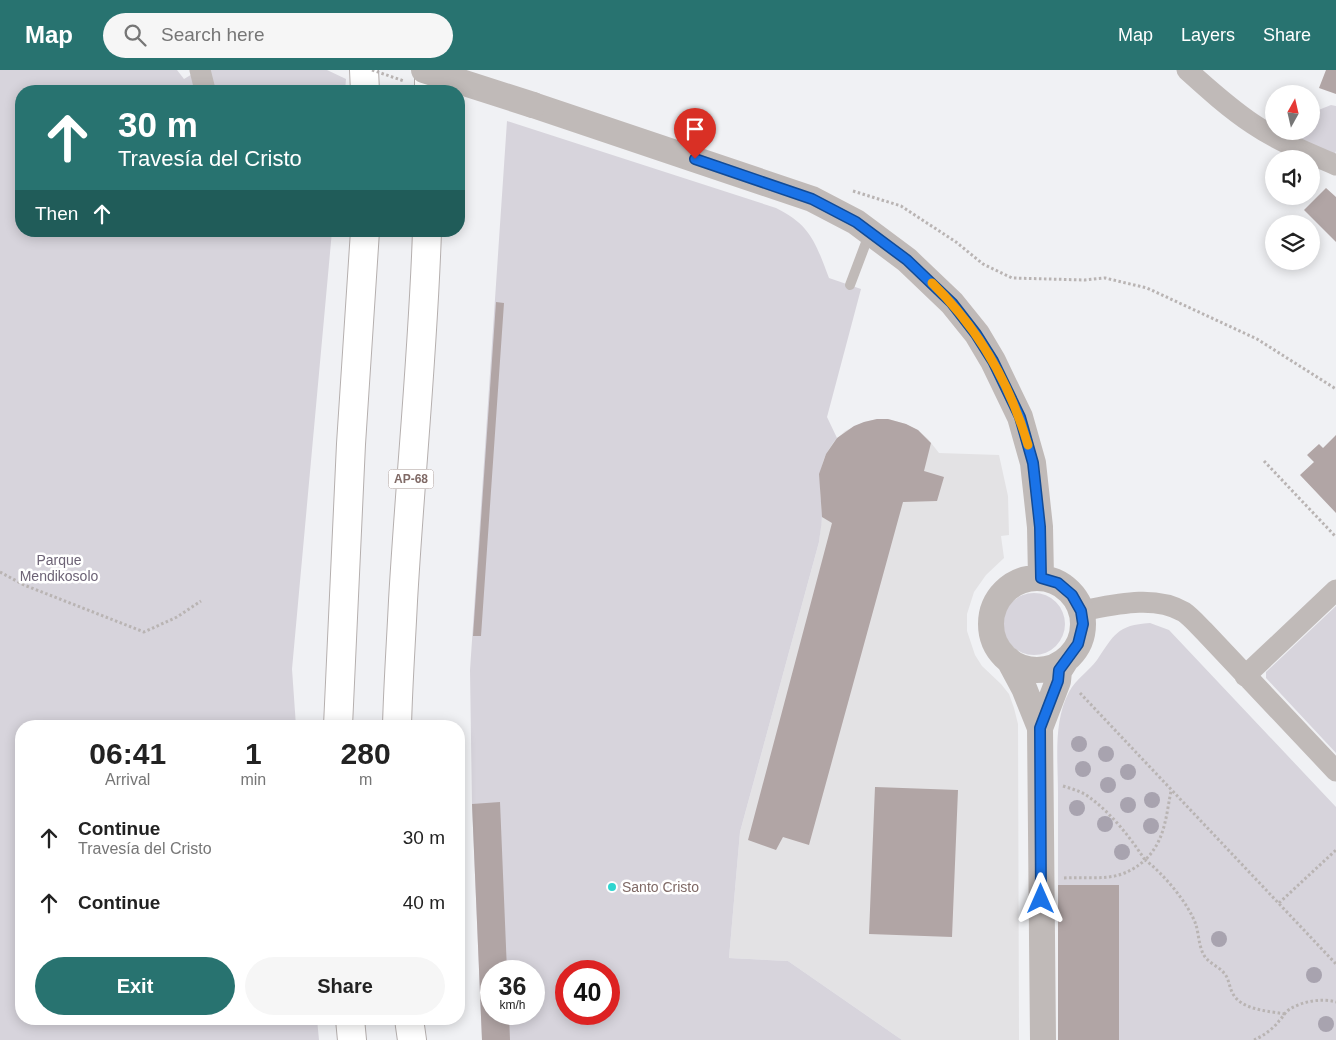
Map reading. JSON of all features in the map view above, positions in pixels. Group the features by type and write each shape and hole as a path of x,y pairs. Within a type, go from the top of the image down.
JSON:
{"highway":[{"path":"364,70 365,85"},
{"path":"429,70 429,85"},
{"path":"338,720 351,444 365,237"},
{"name":"AP-68","path":"397,720 403,596 427,237"},
{"path":"351,1025 352,1040"},
{"path":"410,1025 412,1040"}],"street":[{"path":"424,70 812,199 856,222 907,260 952,303 976,334 993,361 1020,417 1033,463 1040,527 1041,578"},
{"path":"1187,70 1217,97 1254,124 1304,151 1336,165"},
{"path":"1040,728 1062,665 1075,650 1081,638 1083,624 1081,611 1066,588 1050,580 1041,578 1022,580 1006,589 995,603 991,621 991,630 997,648 1017,666 1037,670 1062,665"},
{"path":"1246,676 1336,590"},
{"path":"1081,611 1139,602 1153,602 1172,607 1189,616 1336,771"},
{"path":"1009,660 1024,688 1040,728 1042,1040"}],"lane":[{"path":"850,285 870,232"}],"path":[{"path":"837,212 848,190 901,206 956,242 983,264 1012,278 1084,280 1105,278 1147,288 1257,339 1336,389"},
{"path":"1264,461 1336,537"},
{"path":"0,572 24,585 144,632 177,617 201,601"},
{"path":"1062,665 1171,790 1336,964"},
{"path":"1041,784 1063,786 1078,790 1089,797 1118,826 1145,860 1170,884 1193,918 1201,942 1202,952 1206,958 1225,973 1235,997 1249,1006 1285,1014"},
{"path":"1041,879 1114,877 1132,870 1156,848 1161,838 1171,790"},
{"path":"1279,903 1336,850"},
{"path":"1254,1040 1274,1026 1290,1009 1320,1000 1336,1002"}],"shaded area":[{"path":"888,419 906,424 918,430 939,453 999,455 1008,496 1009,535 1001,536 1004,558 986,575 974,592 967,614 967,631 975,655 982,666 1009,694 1018,724 1019,1040 902,1040 788,961 729,958 740,832 819,542 822,517 819,474 822,463 829,447 845,431 864,422"}],"green space":[{"name":"Parque Mendikosolo","path":"0,70 177,70 184,79 199,70 327,70 346,79 346,85 15,85 15,237 331,237 292,669 296,720 15,720 15,1025 318,1025 319,1040 0,1040"},
{"path":"1331,105 1336,106 1336,151 1334,157 1301,140 1320,140 1320,109"},
{"path":"507,121 776,208 788,214 805,229 816,245 829,278 861,289 827,417 837,438 825,456 822,465 820,493 822,515 819,542 740,832 729,958 788,961 902,1040 482,1040 481,1025 545,1025 545,960 480,960 480,993 472,804 470,670"},
{"path":"1034,593 1051,598 1056,602 1060,607 1065,624 1060,641 1056,646 1051,650 1034,655 1017,650 1012,646 1008,641 1003,624 1008,607 1012,602 1017,598"},
{"path":"1336,606 1336,753 1266,678 1266,672"},
{"path":"1150,623 1169,630 1336,807 1336,1040 1119,1040 1119,886 1058,885 1057,741 1064,704 1075,683 1094,664 1108,644 1123,629"}],"building":[{"path":"1326,70 1336,70 1336,94 1320,88"},
{"path":"1326,188 1336,197 1336,242 1320,226 1320,215 1309,215 1304,210 1309,205 1320,205 1320,194"},
{"path":"496,302 504,303 481,636 473,636"},
{"path":"877,419 888,419 906,424 918,430 931,443 924,471 944,477 937,501 903,502 809,845 783,837 776,850 748,840 832,523 822,517 819,474 826,454 837,438 854,426"},
{"path":"1336,435 1336,513 1300,475 1314,462 1307,455 1319,444 1323,448"},
{"path":"875,787 958,790 952,937 869,934"},
{"path":"500,802 507,960 480,960 480,993 472,804"},
{"path":"1058,885 1119,885 1119,1040 1058,1040"},
{"path":"481,1025 509,1025 510,1040 482,1040"}],"slow traffic":[{"path":"932,283 952,303 976,334 993,361 1020,417 1028,445"}],"place":[{"name":"Santo Cristo","path":"612,887"}],"route":[{"path":"695,159 812,199 856,222 907,260 952,303 976,334 993,361 1020,417 1033,463 1040,527 1041,578 1058,583 1066,588 1077,602 1083,624 1078,644 1059,670 1058,681 1040,728 1041,899"}]}
